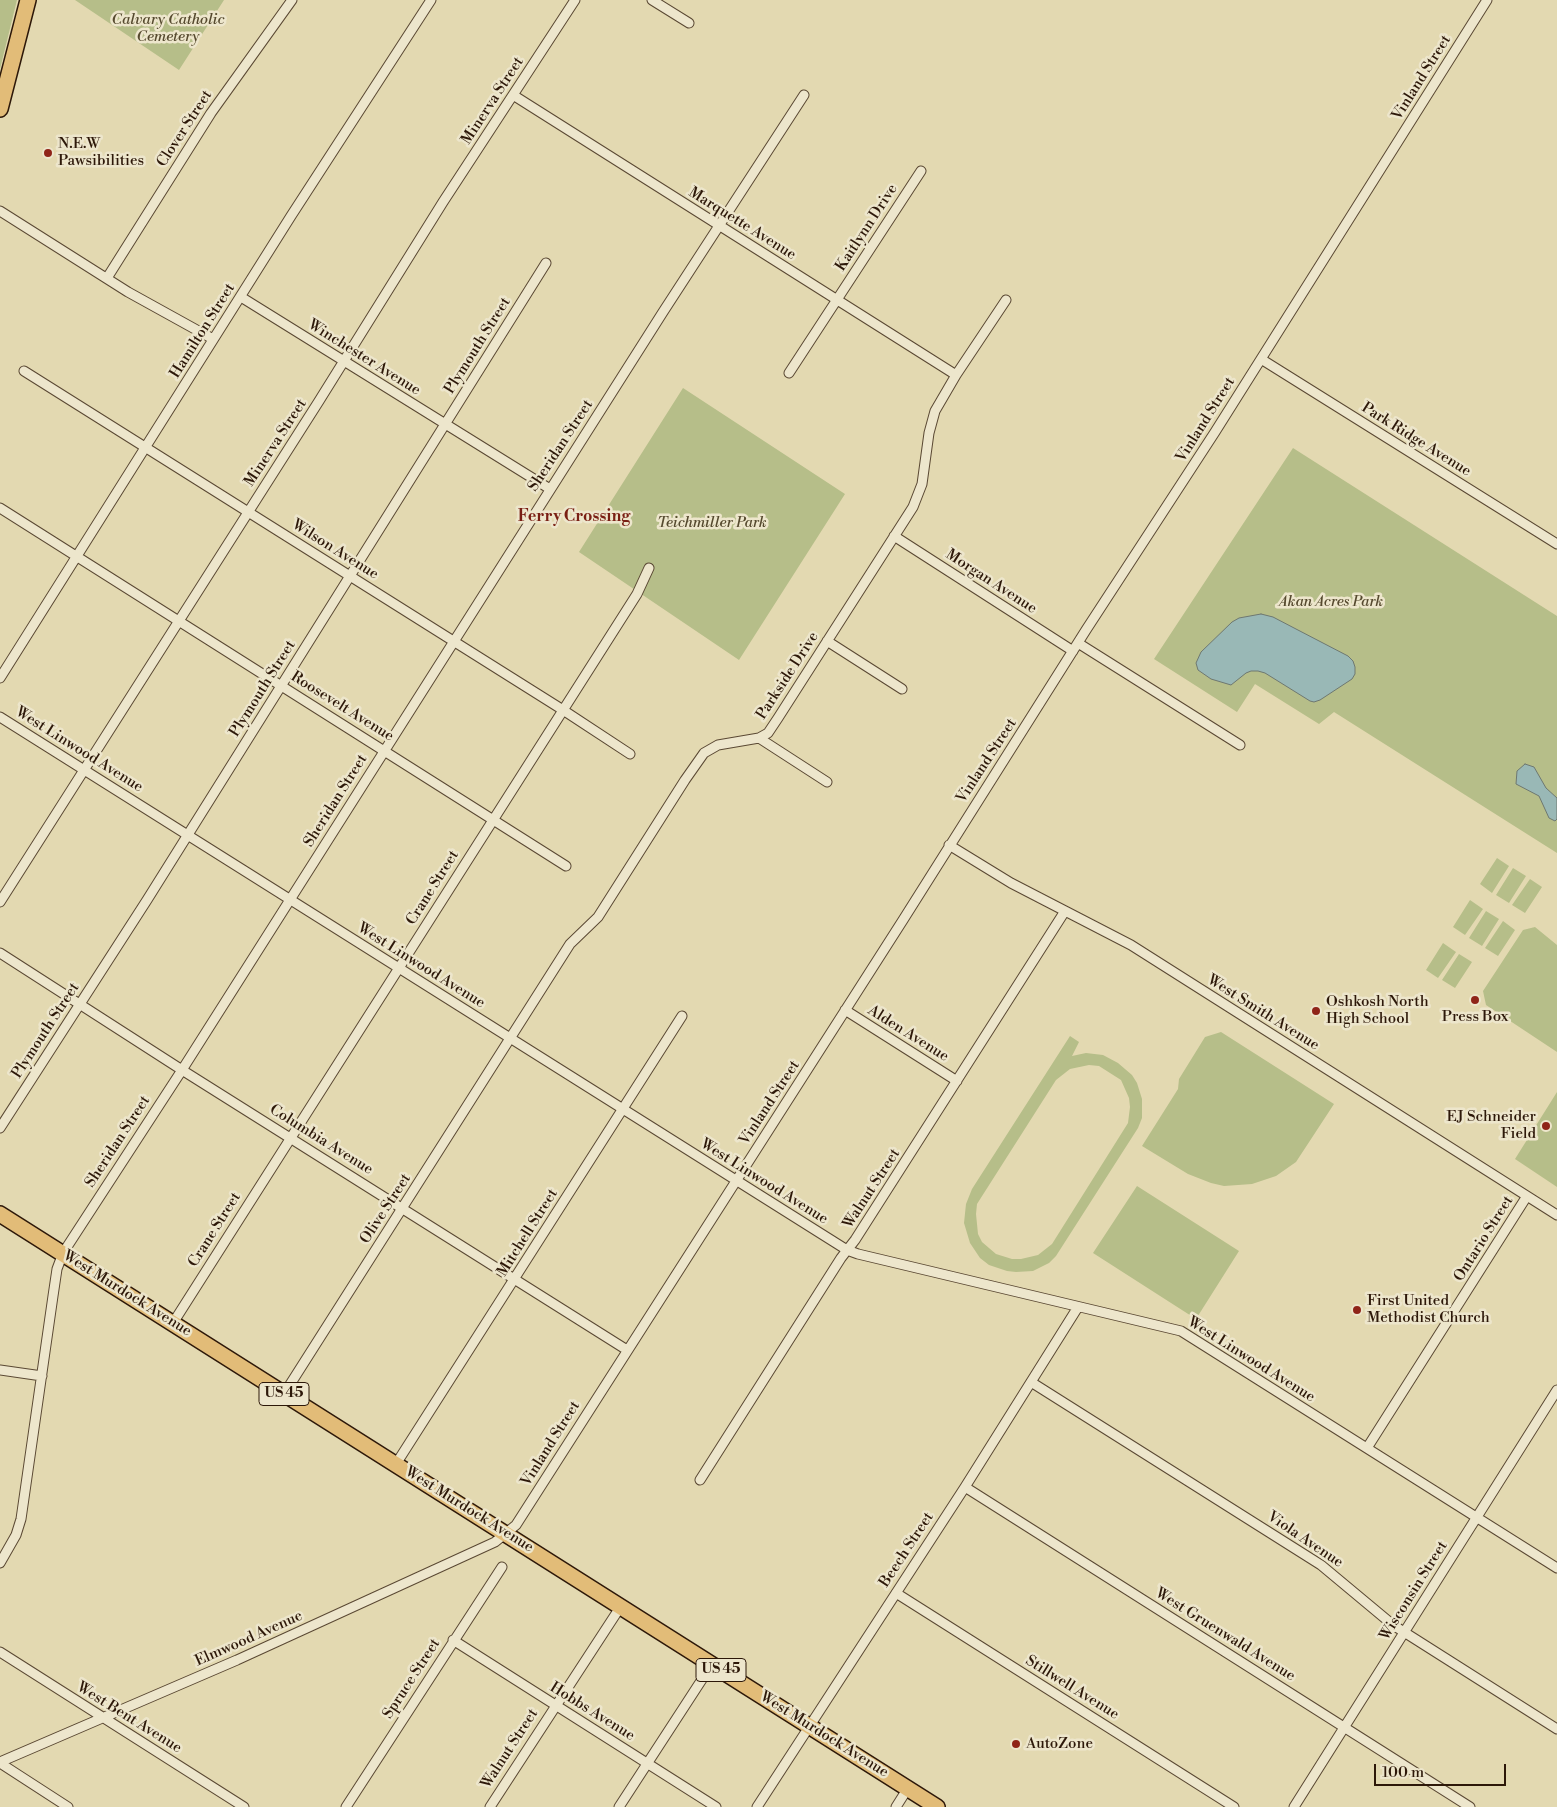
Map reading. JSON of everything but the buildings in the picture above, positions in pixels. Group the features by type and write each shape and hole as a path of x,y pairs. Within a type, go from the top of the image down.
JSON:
{"main road":[{"path":"0,108 28,0"},
{"name":"West Murdock Avenue","path":"0,1214 937,1807"}],"street":[{"name":"Clover Street","path":"107,278 211,113 292,0"},
{"name":"Hamilton Street","path":"0,678 213,339 431,0"},
{"name":"Minerva Street","path":"0,902 575,0"},
{"path":"652,0 689,23"},
{"name":"Vinland Street","path":"506,1533 516,1525 1261,359 1487,0"},
{"name":"Marquette Avenue","path":"513,95 956,375"},
{"name":"Sheridan Street","path":"0,1563 16,1535 21,1519 57,1269 63,1253 182,1070 453,641 804,95"},
{"name":"Kaitlynn Drive","path":"789,373 921,171"},
{"path":"0,211 128,292 213,339"},
{"name":"Plymouth Street","path":"0,1128 446,425 546,263"},
{"name":"Winchester Avenue","path":"241,296 550,489"},
{"name":"Parkside Drive","path":"511,1038 570,944 598,917 704,753 718,745 759,738 773,726 913,507 924,476 931,421 956,375 1006,300"},
{"name":"Park Ridge Avenue","path":"1261,359 1557,544"},
{"name":"Wilson Avenue","path":"24,371 249,511 630,754"},
{"name":"Roosevelt Avenue","path":"0,508 566,866"},
{"name":"Morgan Avenue","path":"894,536 1240,745"},
{"name":"Crane Street","path":"173,1323 563,710 636,594 649,568"},
{"path":"827,641 902,689"},
{"name":"West Linwood Avenue","path":"0,716 289,900 847,1250 1182,1331 1557,1568"},
{"path":"759,738 827,782"},
{"name":"West Smith Avenue","path":"949,845 1011,884 1131,945 1557,1215"},
{"name":"Walnut Street","path":"700,1480 1065,911"},
{"name":"Columbia Avenue","path":"0,953 514,1281 627,1350"},
{"name":"Alden Avenue","path":"845,1010 957,1081"},
{"name":"Mitchell Street","path":"396,1464 682,1016"},
{"name":"Olive Street","path":"284,1394 511,1038"},
{"name":"Ontario Street","path":"1367,1448 1527,1196"},
{"name":"Beech Street","path":"757,1807 896,1594 1078,1307"},
{"path":"0,1370 42,1376"},
{"name":"Viola Avenue","path":"1031,1382 1321,1565 1404,1632 1557,1729"},
{"name":"Wisconsin Street","path":"1294,1807 1556,1392"},
{"name":"West Gruenwald Avenue","path":"964,1487 1470,1807"},
{"name":"Elmwood Avenue","path":"0,1762 251,1654 495,1542 506,1533"},
{"name":"Spruce Street","path":"346,1807 502,1566"},
{"name":"Stillwell Avenue","path":"896,1594 1234,1807"},
{"name":"Walnut Street","path":"490,1807 621,1606"},
{"name":"Hobbs Avenue","path":"453,1640 716,1807"},
{"name":"West Bent Avenue","path":"0,1652 244,1807"},
{"path":"619,1807 712,1664"},
{"path":"0,1762 68,1807"},
{"path":"896,1807 908,1788"}],"green space":[{"path":"0,0 17,0 0,69"},
{"name":"Calvary Catholic Cemetery","path":"75,0 224,0 179,70"},
{"name":"Teichmiller Park","path":"683,388 845,494 739,660 579,552"},
{"name":"Akan Acres Park","path":"1293,448 1557,616 1557,853 1334,712 1319,724 1255,684 1237,712 1154,659"},
{"path":"1497,858 1509,866 1492,893 1480,884"},
{"path":"1513,868 1526,876 1509,903 1496,895"},
{"path":"1530,879 1542,887 1525,913 1512,905"},
{"path":"1470,900 1483,909 1465,935 1453,927"},
{"path":"1486,911 1499,919 1482,946 1469,938"},
{"path":"1503,921 1515,930 1498,956 1485,948"},
{"path":"1535,927 1557,945 1557,1052 1486,1005 1483,991 1523,930"},
{"path":"1443,943 1456,952 1438,978 1426,970"},
{"path":"1459,954 1472,962 1455,988 1442,980"},
{"path":"1221,1032 1334,1104 1296,1162 1276,1176 1252,1184 1224,1186 1211,1183 1188,1174 1142,1146 1178,1089 1179,1079 1205,1037"},
{"path":"1070,1036 1079,1042 1072,1056 1086,1053 1103,1055 1118,1063 1132,1075 1137,1083 1142,1099 1142,1118 1138,1128 1056,1256 1049,1263 1033,1271 1016,1272 989,1265 980,1258 970,1243 964,1223 966,1204 972,1189","holes":["1089,1065 1099,1066 1121,1080 1129,1098 1128,1123 1052,1244 1038,1255 1021,1259 1012,1259 996,1254 982,1242 978,1234 977,1204 1056,1080 1070,1069"]},
{"name":"EJ Schneider Field","path":"1557,1092 1557,1187 1515,1159"},
{"path":"1137,1186 1239,1251 1196,1319 1093,1253"}],"water":[{"path":"1261,614 1273,617 1348,656 1353,661 1355,667 1355,674 1352,679 1314,702 1265,673 1258,671 1246,673 1231,685 1211,679 1198,670 1196,663 1201,652 1232,622 1239,618"},
{"path":"1525,764 1534,767 1546,788 1557,798 1557,819 1555,821 1549,818 1539,796 1516,784 1517,771"}],"place":[{"name":"N.E.W Pawsibilities","path":"48,153"},
{"name":"Press Box","path":"1475,1000"},
{"name":"Oshkosh North High School","path":"1316,1011"},
{"name":"EJ Schneider Field","path":"1546,1126"},
{"name":"First United Methodist Church","path":"1357,1310"},
{"name":"AutoZone","path":"1016,1744"}],"district":[{"name":"Ferry Crossing","path":"574,517"}]}
